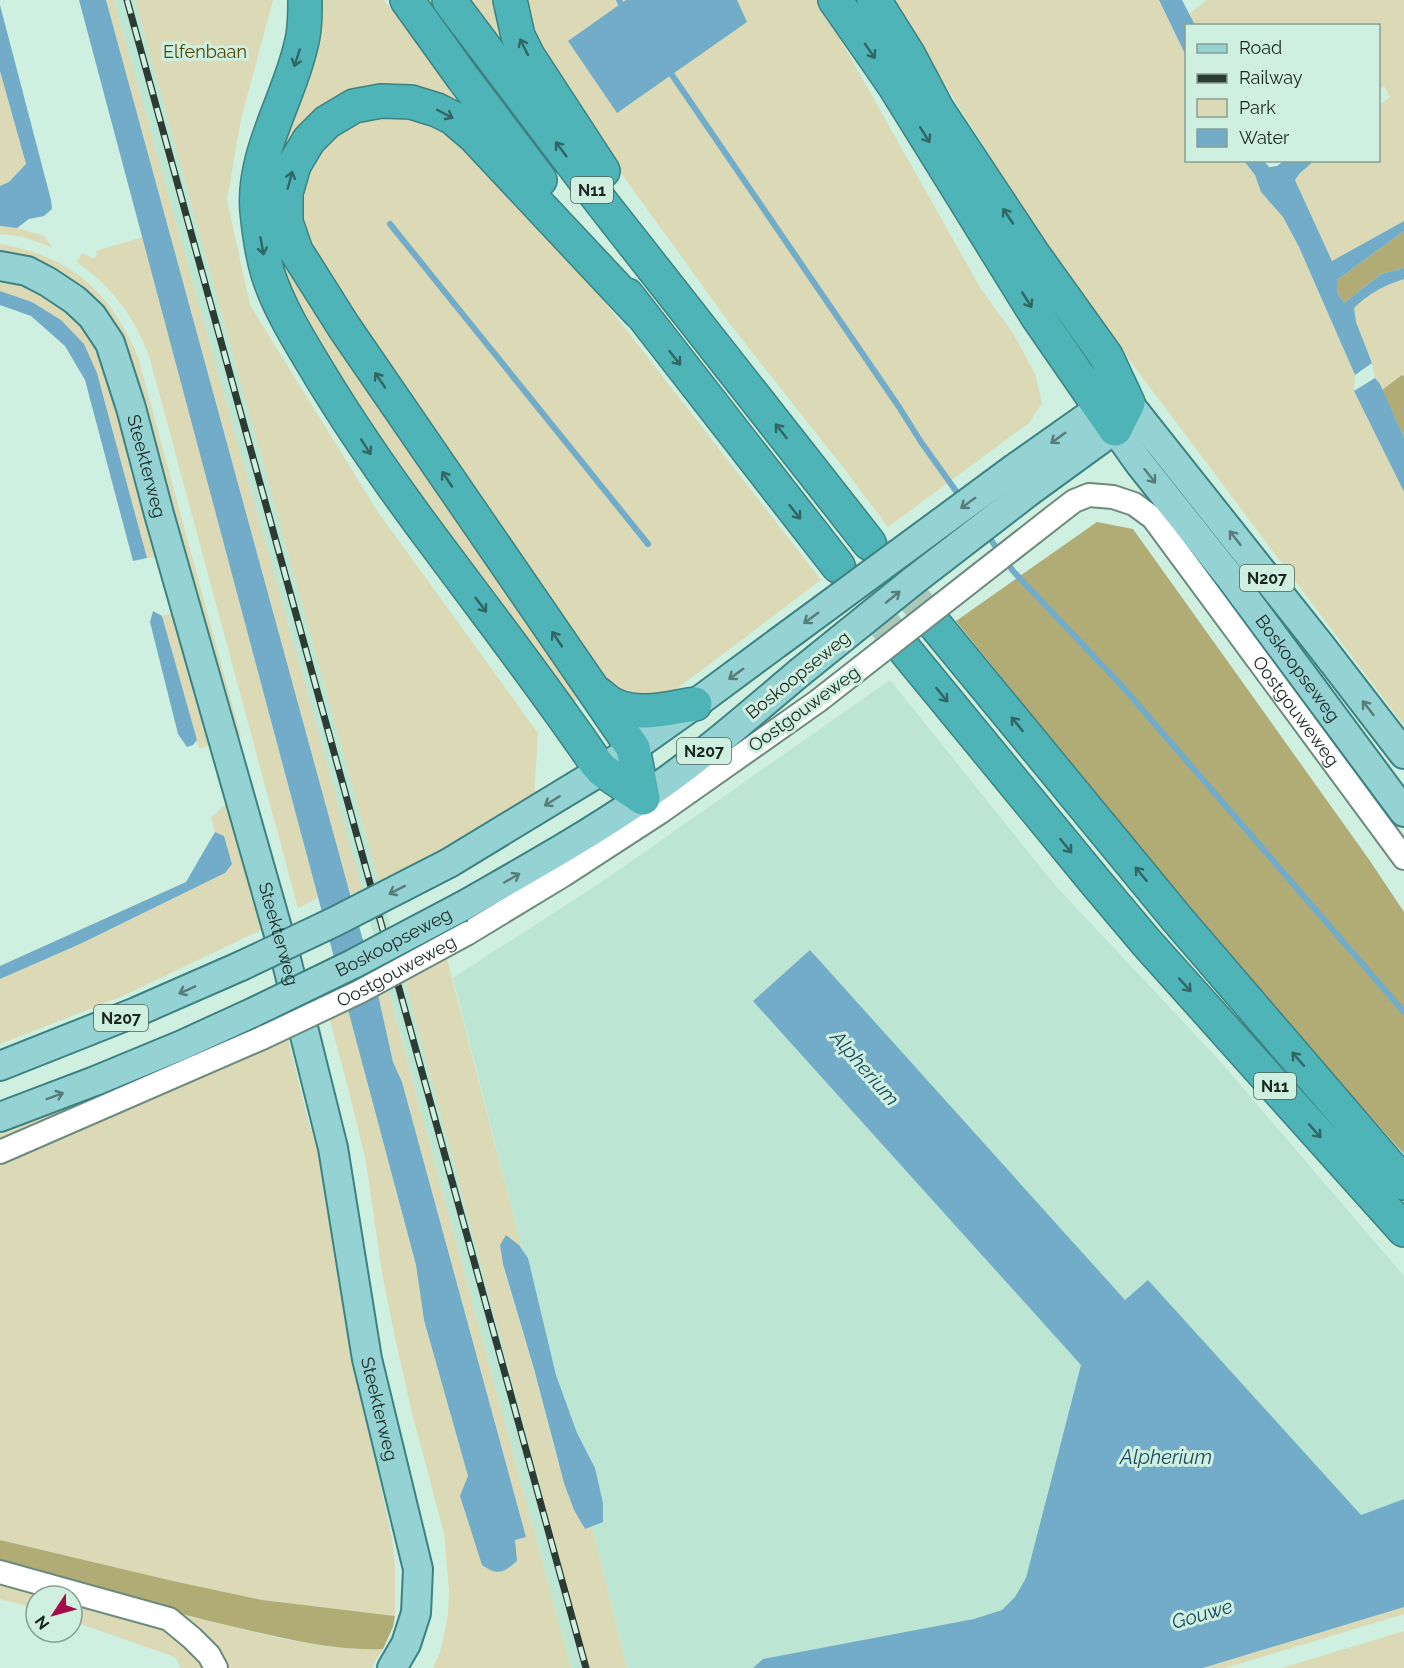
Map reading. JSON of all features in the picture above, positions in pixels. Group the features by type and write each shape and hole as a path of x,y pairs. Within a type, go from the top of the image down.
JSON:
{"highway":[{"path":"305,0 301,45 259,177 257,209 268,274 307,354 389,482 561,711 602,770 643,798"},
{"name":"N11","path":"407,0 639,312 838,566"},
{"name":"N11","path":"449,0 602,203 869,543"},
{"name":"N11","path":"510,0 518,36 528,56 739,378"},
{"path":"836,0 894,85 1037,316 1114,413"},
{"path":"874,0 908,54 937,109 1033,254 1106,356 1114,413"},
{"name":"N11","path":"639,312 474,136 453,118 437,110 411,102 391,101 354,106 327,122 309,140 294,165 286,193 286,222 296,251 344,327 633,748 643,798"},
{"name":"N11","path":"936,626 1178,920 1404,1184"},
{"name":"N11","path":"906,650 1146,942 1404,1230"},
{"name":"N11","path":"590,688 613,704 630,710 652,711 695,704"}],"main road":[{"name":"Steekterweg","path":"0,266 27,271 75,300 92,316 110,343 131,408 287,963 333,1148 367,1359 418,1569 416,1613 406,1644 392,1668"},
{"name":"Boskoopseweg","path":"0,1066 136,1012 240,966 334,922 449,863 602,770 776,644 1023,479 1114,413"},
{"name":"Boskoopseweg","path":"1114,413 1320,645 1404,754"},
{"name":"Boskoopseweg","path":"1114,413 1140,464 1228,576 1404,812"},
{"name":"Boskoopseweg","path":"0,1117 182,1045 353,963 465,920 584,835 669,779 914,580 1023,479"}],"street":[{"name":"Oostgouweweg","path":"0,1152 262,1038 359,992 465,920 562,876 662,811 818,701 1074,501 1089,495 1113,497 1134,504 1153,518 1404,858"},
{"path":"0,1572 169,1619 209,1655 216,1668"}],"shaded area":[{"path":"114,0 135,0 379,883 589,1668 571,1668 340,810"},
{"path":"1404,231 1404,268 1381,274 1344,303 1337,292 1337,280"},
{"path":"1402,375 1404,376 1404,438 1382,390"},
{"path":"1097,522 1133,529 1368,858 1404,912 1404,1154 1341,1084 1141,849 956,621"},
{"name":"Alpherium","path":"890,680 1054,884 1219,1060 1404,1276 1404,1513 798,1668 627,1668 592,1526 603,1521 603,1503 595,1469 577,1433 556,1375 528,1258 522,1249 453,978 606,879"},
{"path":"0,1540 262,1600 395,1616 393,1627 383,1649 328,1646 209,1621 84,1587 84,1584 74,1584 0,1563"}],"green space":[{"path":"106,0 114,0 363,892 350,894"},
{"name":"Elfenbaan","path":"135,0 273,0 241,119 227,200 250,305 378,512 538,733 534,798 379,883"},
{"path":"311,0 384,0 476,121 381,93 285,167 310,290 353,370 581,696 573,703 335,391 276,270 275,142"},
{"path":"468,0 501,0 525,80"},
{"path":"519,0 818,0 981,289 1013,333 1035,374 1042,403 1029,423 888,527 730,324 544,66"},
{"path":"891,0 1159,0 1185,54 1185,162 1245,162 1255,175 1261,192 1283,217 1299,247 1355,375 1354,391 1404,492 1404,726 1067,277"},
{"path":"1207,0 1404,0 1404,221 1332,261 1295,180 1313,162 1380,162 1380,105 1390,97 1384,86 1380,89 1380,24 1194,24 1189,14"},
{"path":"0,71 26,164 9,182 0,186"},
{"path":"378,108 467,136 575,264 821,580 662,700 607,688 306,253 297,196 326,132"},
{"path":"0,226 17,228 44,236 52,247 23,237 0,234"},
{"path":"143,237 318,898 298,908 150,359 137,329 121,304 101,282 77,262 82,253 92,258 96,257 96,251"},
{"path":"0,244 48,258 68,268 101,296 127,334 138,357 241,737 232,739 78,286 50,269 0,253"},
{"path":"1404,279 1404,376 1402,375 1382,390 1375,378 1372,363 1356,322 1354,308 1377,290"},
{"path":"0,280 22,285 52,300 81,324 98,348 112,380 159,557 147,558 97,373 32,302 0,291"},
{"path":"174,613 210,745 199,749 162,616"},
{"path":"228,802 263,929 123,996 0,1044 0,979 80,944 225,873 232,864 224,836 215,832 211,818"},
{"path":"446,955 522,1249 519,1245 500,1245 507,1277 561,1471 585,1529 592,1526 627,1668 589,1668 404,977"},
{"path":"387,985 571,1668 433,1668 441,1649 448,1615 449,1591 444,1533 412,1413 394,1333 382,1273 366,1162 328,1013 347,1005 416,1265 424,1320 498,1572 509,1568 515,1540 526,1537 402,1082 393,1062 377,990"},
{"path":"288,1038 309,1124 318,1146 347,1334 392,1538 395,1564 395,1616 262,1600 0,1540 0,1162"},
{"path":"151,1071 151,1074 0,1140 0,1134"},
{"path":"0,1581 24,1588 24,1605 0,1599"},
{"path":"84,1603 160,1628 188,1646 201,1668 181,1668 175,1657 84,1625"},
{"path":"1404,1607 1404,1614 1225,1668 1203,1668"},
{"path":"180,1613 306,1643 331,1647 383,1649 371,1668 229,1668 213,1642"},
{"path":"1404,1631 1404,1668 1282,1668"}],"water":[{"path":"79,0 106,0 377,990 393,1062 402,1082 526,1537 515,1540 517,1561 500,1572 492,1571 482,1565 460,1496 468,1476 424,1320 416,1265"},
{"path":"626,0 737,0 747,22 617,113 568,41"},
{"path":"1159,0 1182,0 1194,24 1185,24 1185,54"},
{"path":"0,5 52,209 44,216 29,219 17,228 0,226 0,186 9,182 26,164 0,71"},
{"path":"1245,162 1265,162 1269,167 1277,166 1283,162 1313,162 1295,180 1332,261 1404,221 1404,231 1337,280 1337,292 1344,303 1381,274 1404,268 1404,279 1377,290 1354,308 1356,322 1372,363 1355,375 1299,247 1283,217 1261,192 1255,175"},
{"path":"0,291 32,302 61,320 84,344 97,373 147,558 133,561 85,380 65,346 31,316 0,305"},
{"path":"1375,378 1380,384 1404,438 1404,492 1354,391"},
{"path":"153,611 162,616 197,740 193,745 187,747 178,734 150,622"},
{"path":"215,832 224,836 232,864 225,873 80,944 0,979 0,966 186,882"},
{"name":"Alpherium","path":"810,950 1125,1300 1148,1280 1361,1515 1404,1499 1404,1607 1203,1668 753,1668 763,1659 974,1619 1002,1610 1015,1597 1026,1578 1081,1365 753,1001"},
{"path":"506,1235 519,1245 528,1258 556,1375 577,1433 595,1468 603,1503 603,1522 585,1529 574,1510 564,1483 503,1264 500,1245"}],"waterway":[{"path":"619,0 621,4"},
{"path":"672,75 961,498"},
{"path":"390,224 648,544"},
{"path":"986,533 1013,571 1122,686 1404,1012"}],"tunnel":[{"path":"869,543 936,626"},
{"path":"838,566 905,650"}],"railway":[{"path":"127,0 586,1668"}],"water label":[{"name":"Gouwe","path":"1202,1614"}]}
